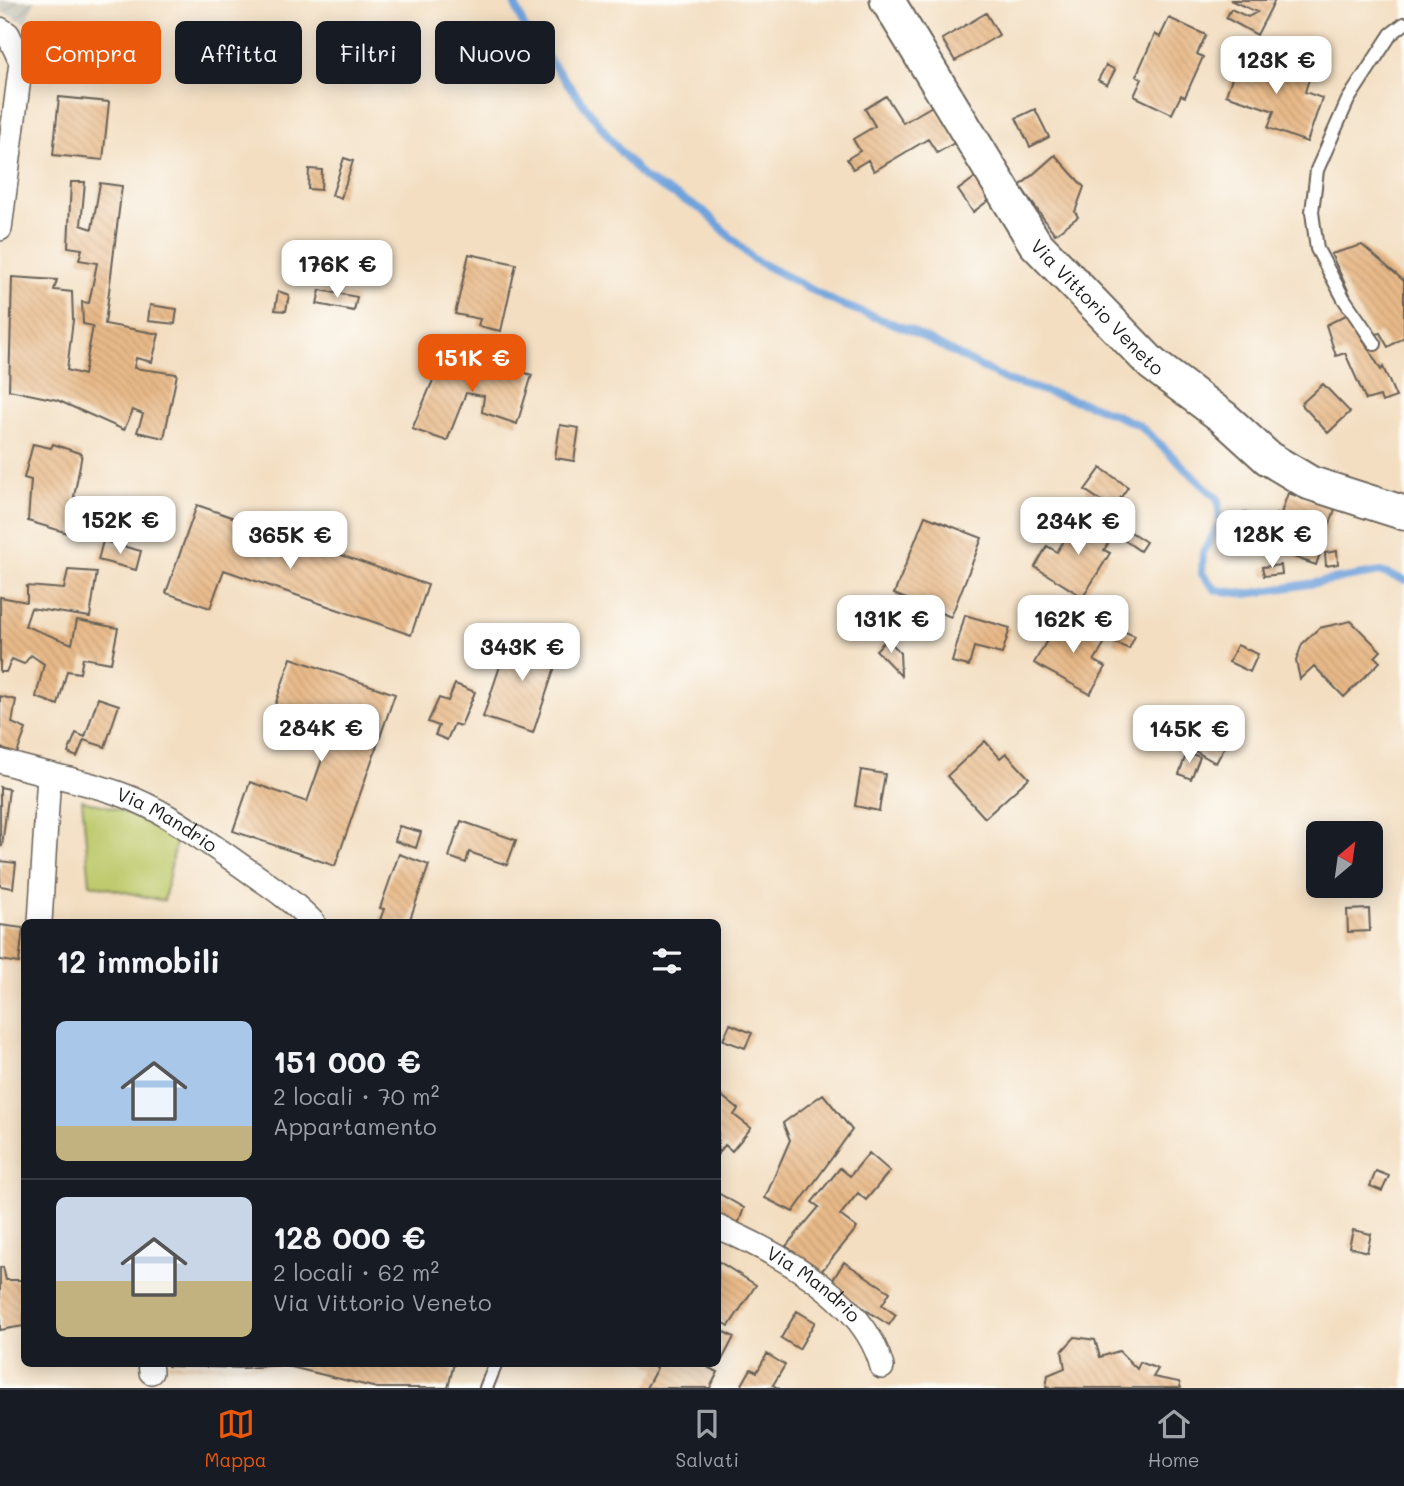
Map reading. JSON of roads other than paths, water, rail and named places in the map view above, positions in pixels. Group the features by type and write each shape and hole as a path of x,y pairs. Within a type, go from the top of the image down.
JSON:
{"street":[{"name":"Via Vittorio Veneto","path":"887,0 1035,243 1152,364 1223,417 1268,458 1310,483 1404,513"},
{"path":"0,29 8,34 21,62 0,229"},
{"name":"Via Mandrio","path":"0,761 125,796 163,813 294,903 310,919"},
{"path":"40,919 50,774"},
{"name":"Via Mandrio","path":"721,1228 794,1267 847,1308 862,1324 879,1354 882,1367"}],"lane":[{"path":"1375,344 1345,299 1317,249 1312,212 1317,170 1348,100 1391,34 1404,23"},
{"path":"486,1388 494,1367"}],"waterway":[{"path":"513,0 524,27 619,150 644,178 704,211 753,259 837,303 910,330 1006,380 1094,406 1139,425 1218,499 1220,523 1203,552 1202,574 1216,590 1247,594 1381,572 1404,580"}]}
